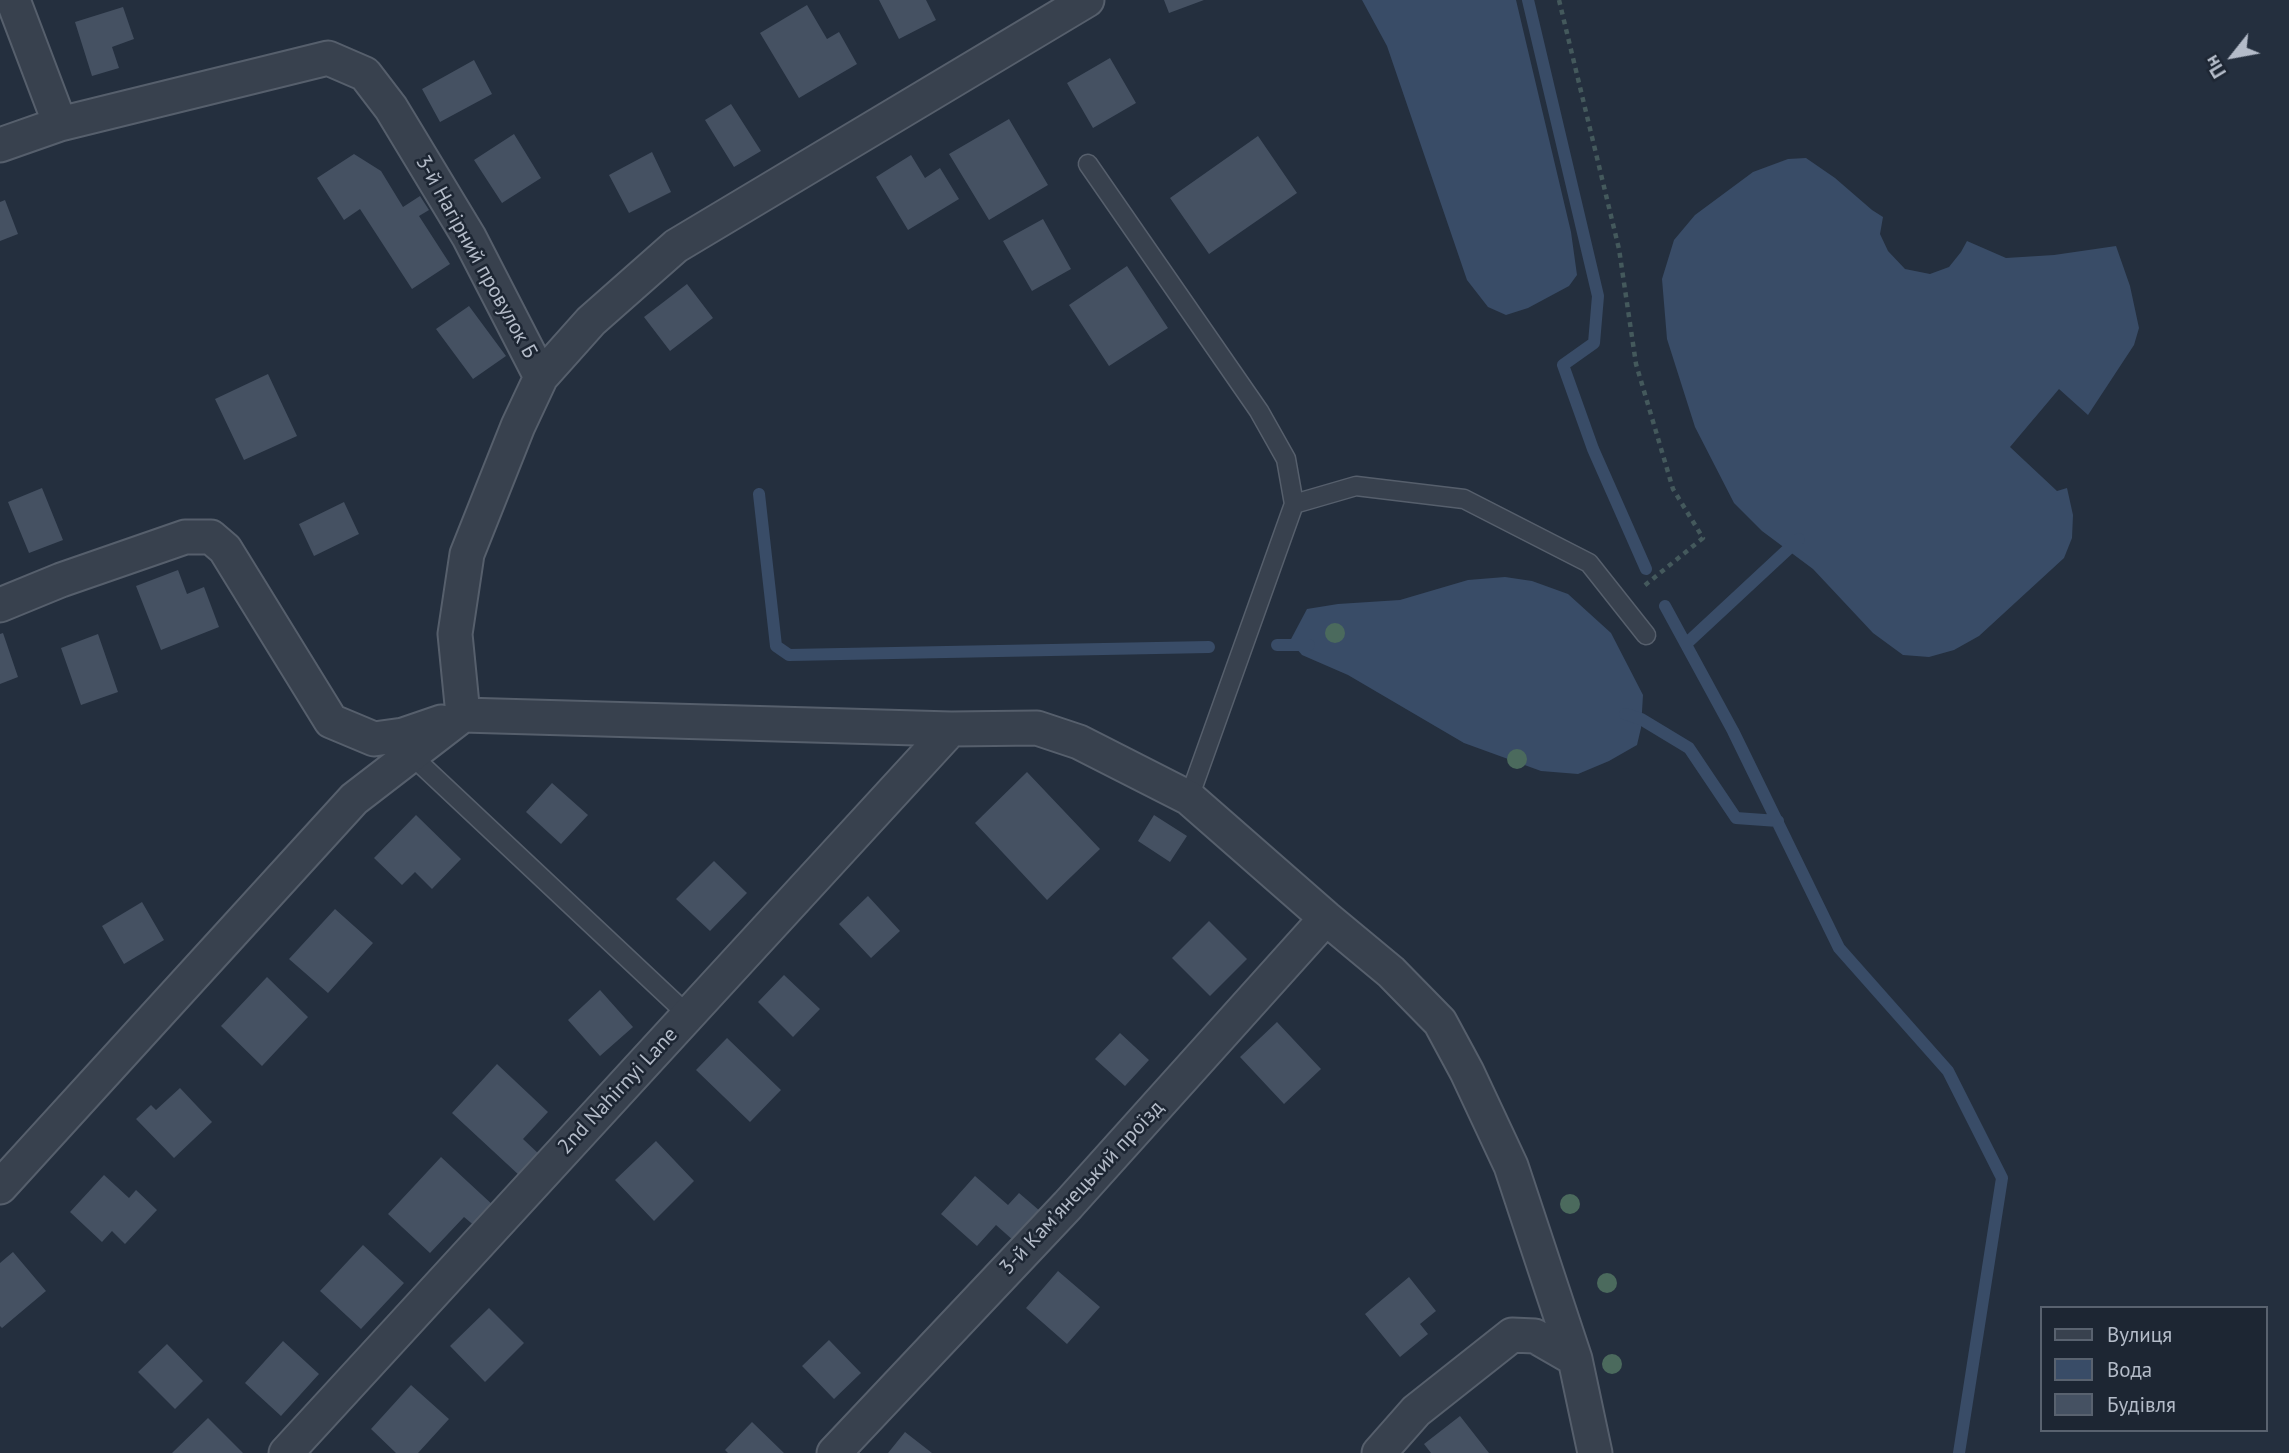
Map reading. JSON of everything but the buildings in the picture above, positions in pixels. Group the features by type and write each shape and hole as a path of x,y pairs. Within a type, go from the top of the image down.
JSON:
{"street":[{"path":"13,0 60,124"},
{"name":"3-й Нагірний провулок Б","path":"0,145 60,124 328,58 365,75 391,108 469,237 541,377 591,321 676,246 1087,0"},
{"path":"463,715 454,634 467,554 518,426 541,377"},
{"path":"0,605 61,580 185,537 211,537 225,549 331,721 374,739 403,735 463,715 951,729 1037,728 1079,742 1189,798 1391,972 1440,1022 1467,1072 1511,1166 1575,1359 1595,1453"},
{"path":"0,1187 354,799 463,715"},
{"name":"2nd Nahirnyi Lane","path":"286,1453 951,729"},
{"path":"354,799 374,739"},
{"name":"3-й Камʼянецький проїзд","path":"834,1453 1068,1205 1326,918"},
{"path":"1379,1453 1416,1412 1512,1335 1535,1336 1575,1359"}],"lane":[{"path":"1088,164 1259,411 1286,459 1294,504 1189,798"},
{"path":"1294,504 1356,486 1464,499 1589,564 1646,635"},
{"path":"411,755 688,1015"}],"path":[{"path":"1559,0 1619,249 1636,364 1673,489 1703,538 1621,603"}],"water":[{"path":"1362,0 1516,0 1571,232 1577,275 1569,286 1528,308 1506,315 1488,307 1467,280 1387,46"},
{"path":"1806,158 1883,217 1880,234 1888,251 1905,269 1930,274 1949,267 1967,241 2006,258 2054,255 2116,246 2130,286 2139,328 2134,345 2088,415 2059,389 2010,447 2057,491 2067,488 2073,515 2072,538 2064,558 1979,636 1954,650 1929,657 1903,655 1873,633 1813,569 1762,531 1734,503 1695,427 1667,339 1662,279 1674,240 1695,215 1753,172 1788,159"},
{"path":"1505,577 1532,581 1568,594 1611,633 1643,695 1637,745 1578,774 1541,771 1464,743 1348,675 1302,655 1290,641 1307,609 1400,600 1468,580"}],"waterway":[{"path":"1528,0 1598,296 1594,343 1563,365 1593,449 1646,569"},
{"path":"759,494 776,646 789,655 1209,647"},
{"path":"1686,644 1799,539"},
{"path":"1665,606 1733,731 1839,948 1948,1071 2002,1178 1959,1453"},
{"path":"1277,645 1309,645"},
{"path":"1625,714 1641,719 1689,748 1736,818 1778,821"}]}
